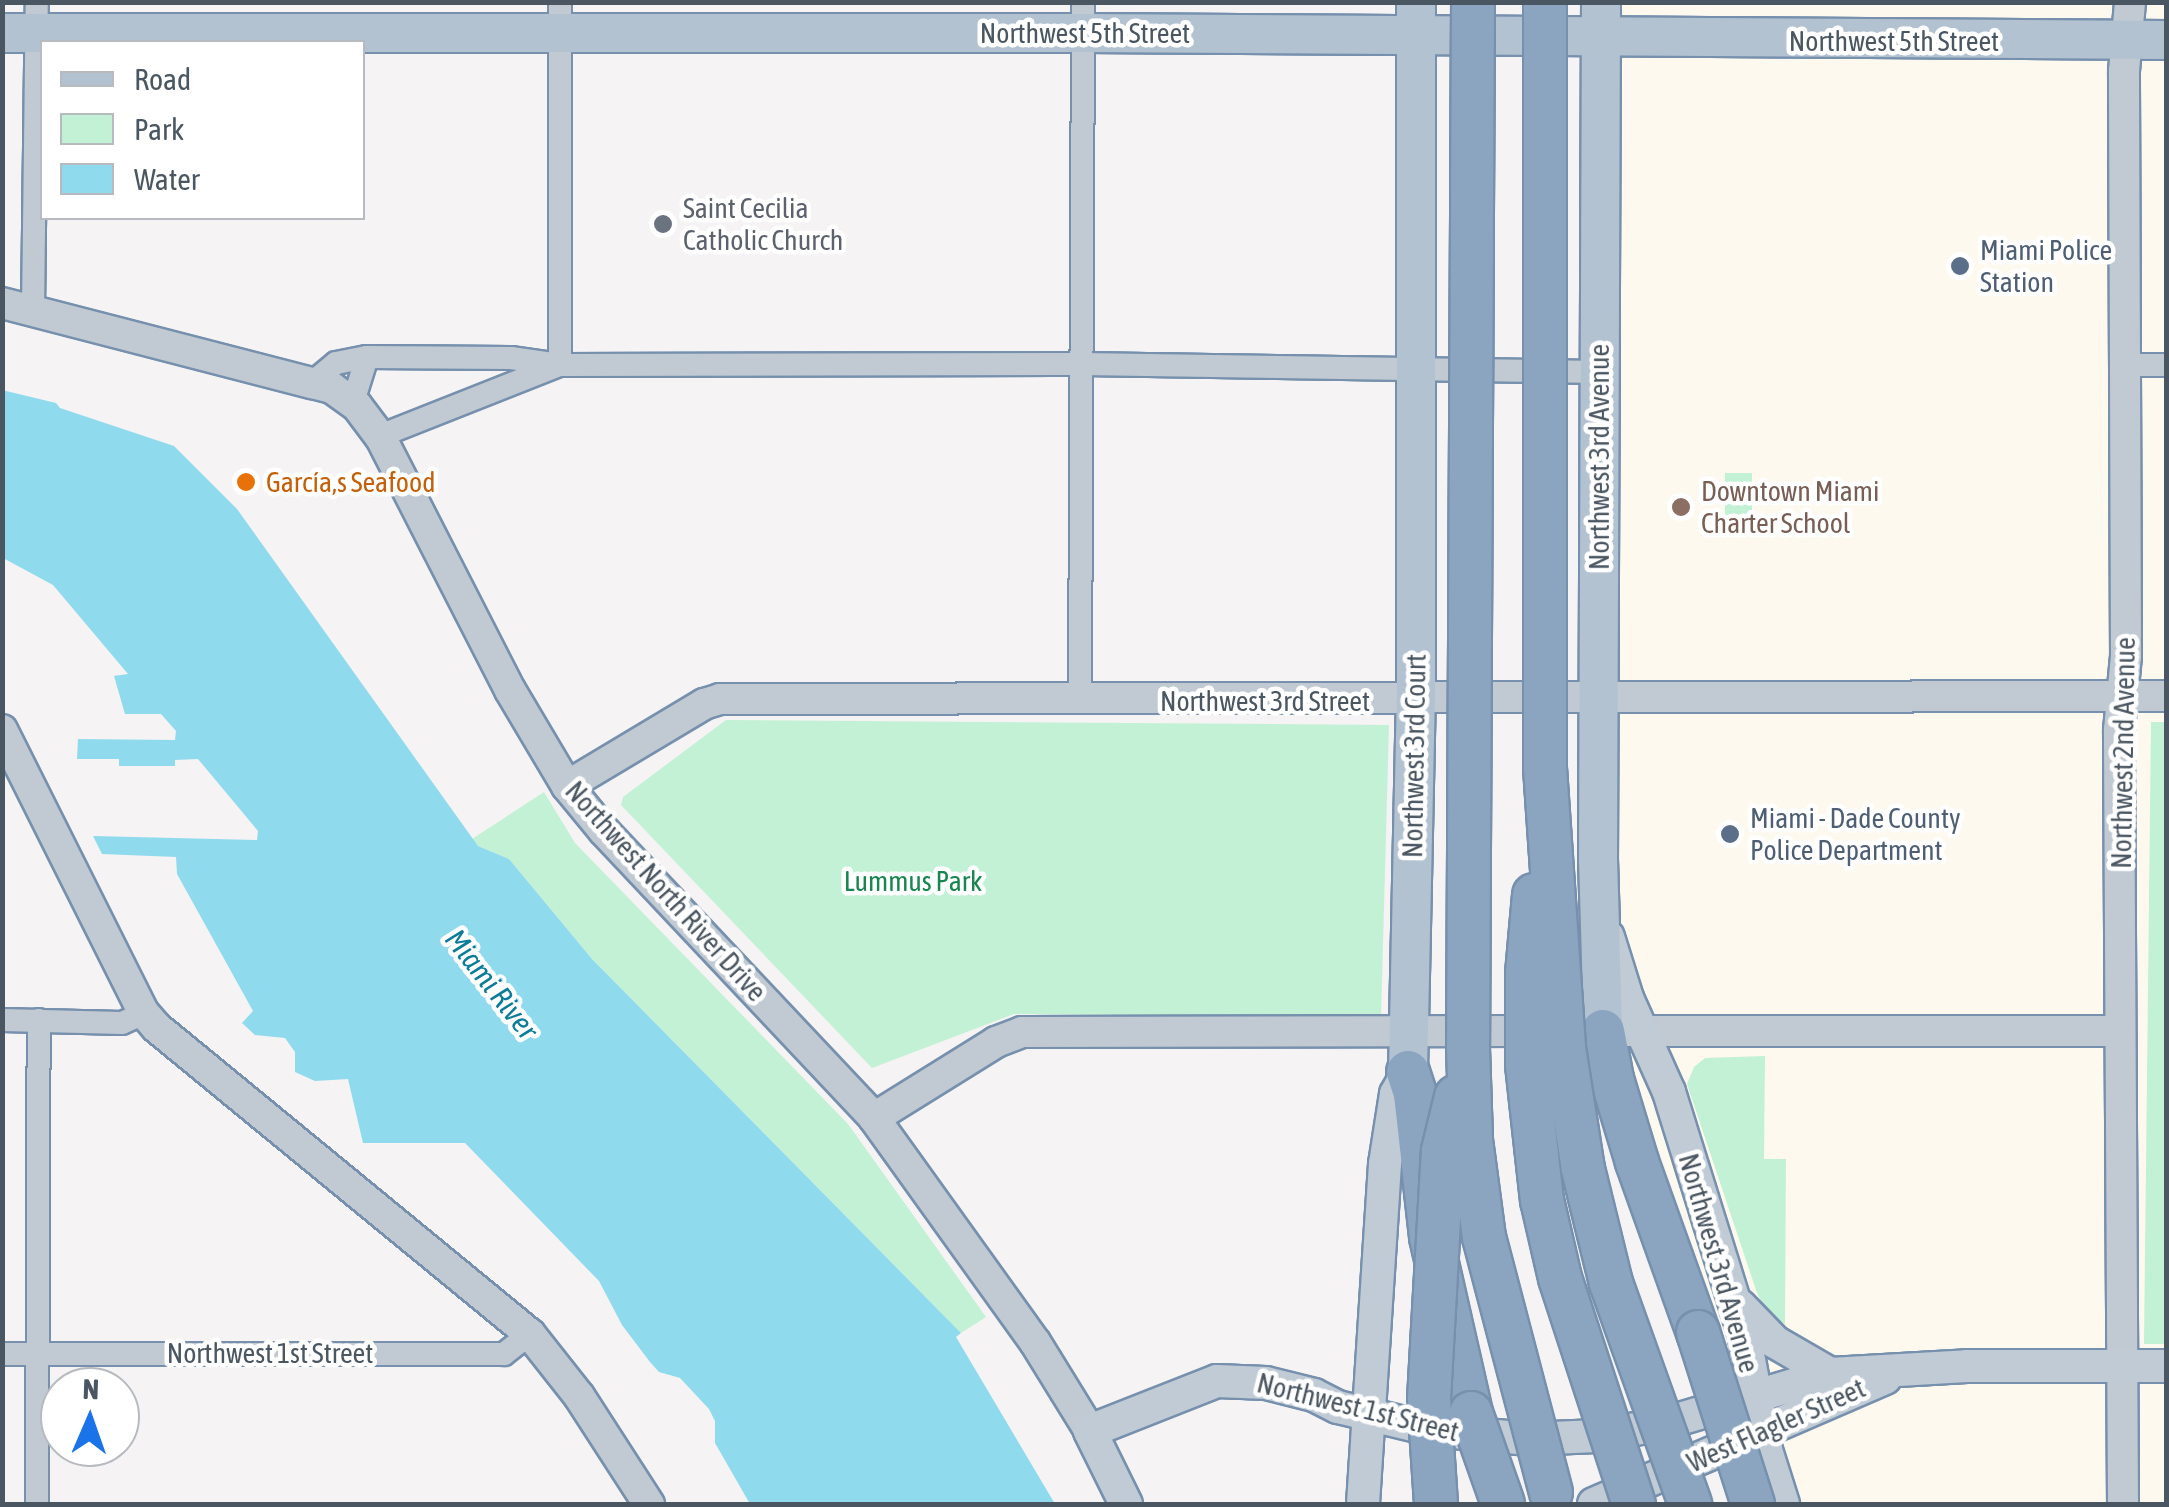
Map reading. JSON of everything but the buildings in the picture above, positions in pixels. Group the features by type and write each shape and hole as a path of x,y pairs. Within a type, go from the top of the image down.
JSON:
{"highway":[{"path":"1473,2 1468,1048 1471,1140 1484,1238 1555,1500"},
{"path":"1544,2 1545,768 1560,1005 1576,1131 1611,1283 1690,1504"},
{"path":"1545,768 1527,974 1531,1116 1542,1200 1560,1278 1634,1504"},
{"path":"1623,1030 1612,1079 1753,1504"},
{"path":"1436,1504 1429,1399 1443,1151 1468,1048"},
{"path":"1408,1052 1431,1237 1471,1413 1482,1504"},
{"path":"1471,1413 1503,1504"}],"main road":[{"name":"Northwest 5th Street","path":"25,23 560,17 1600,20 2126,42 2166,40"},
{"name":"Northwest 3rd Court","path":"1363,1504 1385,1164 1396,1094 1408,1052 1416,701 1416,19"},
{"name":"Northwest 3rd Avenue","path":"1600,20 1599,998 1668,1092 1731,1294 1784,1504"},
{"path":"1731,1294 1775,1342 1830,1374"},
{"path":"1314,1395 1350,1388 1372,1364"},
{"name":"Northwest 1st Street","path":"1090,1431 1217,1381 1251,1380 1314,1395 1338,1407 1454,1434 1585,1437 1663,1424 1756,1393 1830,1374 2166,1366"},
{"name":"West Flagler Street","path":"1594,1504 1902,1370"},
{"name":"Northwest North River Drive","path":"1090,1431 1126,1504"}],"street":[{"name":"Northwest 2nd Avenue","path":"2124,1504 2120,1031 2126,42 2130,2"},
{"path":"560,17 560,365"},
{"path":"1080,700 1084,18"},
{"path":"25,23 33,312"},
{"name":"Northwest North River Drive","path":"2,304 312,382 353,402 380,436 510,690 567,786 604,832 874,1118 1026,1328 1090,1431"},
{"path":"353,402 367,357"},
{"path":"312,382 336,363 367,357 511,358 560,365 1082,364 1598,372"},
{"path":"380,436 560,365"},
{"path":"2125,365 2166,365"},
{"name":"Northwest 3rd Street","path":"567,786 704,704 720,699 1416,701 2166,696"},
{"path":"2,730 144,1013 171,1042 530,1334 579,1396 649,1504"},
{"path":"2,1020 122,1023 144,1013"},
{"path":"37,1504 39,1020"},
{"path":"874,1118 996,1042 1022,1032 1408,1052 1623,1030 2120,1031"},
{"name":"Northwest 1st Street","path":"2,1354 504,1354 530,1334"}],"shaded area":[{"path":"1616,3 2166,3 2166,1504 1773,1504 1721,1326 1633,1077 1609,893"}],"green space":[{"path":"1725,473 1752,473 1752,520 1725,520"},
{"name":"Lummus Park","path":"726,720 1389,725 1381,1017 1014,1014 872,1068 621,805 623,797"},
{"path":"2151,722 2166,722 2166,1344 2144,1344"},
{"path":"544,792 575,843 848,1124 986,1317 961,1333 592,959 509,859 478,846 472,839"},
{"path":"1765,1056 1764,1159 1786,1159 1785,1324 1768,1315 1757,1293 1687,1084 1694,1067 1705,1058"}],"water":[{"name":"Miami River","path":"2,390 56,403 60,408 174,446 237,509 478,846 509,859 592,959 961,1333 956,1337 1055,1504 750,1504 715,1443 715,1421 709,1409 680,1378 659,1372 622,1325 599,1281 465,1143 363,1143 348,1079 315,1081 295,1072 295,1052 285,1038 255,1035 242,1023 253,1011 177,874 176,857 102,854 93,836 257,840 258,831 198,759 175,760 175,766 119,766 119,759 77,759 78,739 175,740 176,731 161,714 125,714 114,676 128,674 53,585 3,558"}],"place":[{"name":"Saint Cecilia Catholic Church","path":"663,224"},
{"name":"Miami Police Station","path":"1960,266"},
{"name":"García,s Seafood","path":"246,482"},
{"name":"Downtown Miami Charter School","path":"1681,507"},
{"name":"Miami - Dade County Police Department","path":"1730,834"}]}
